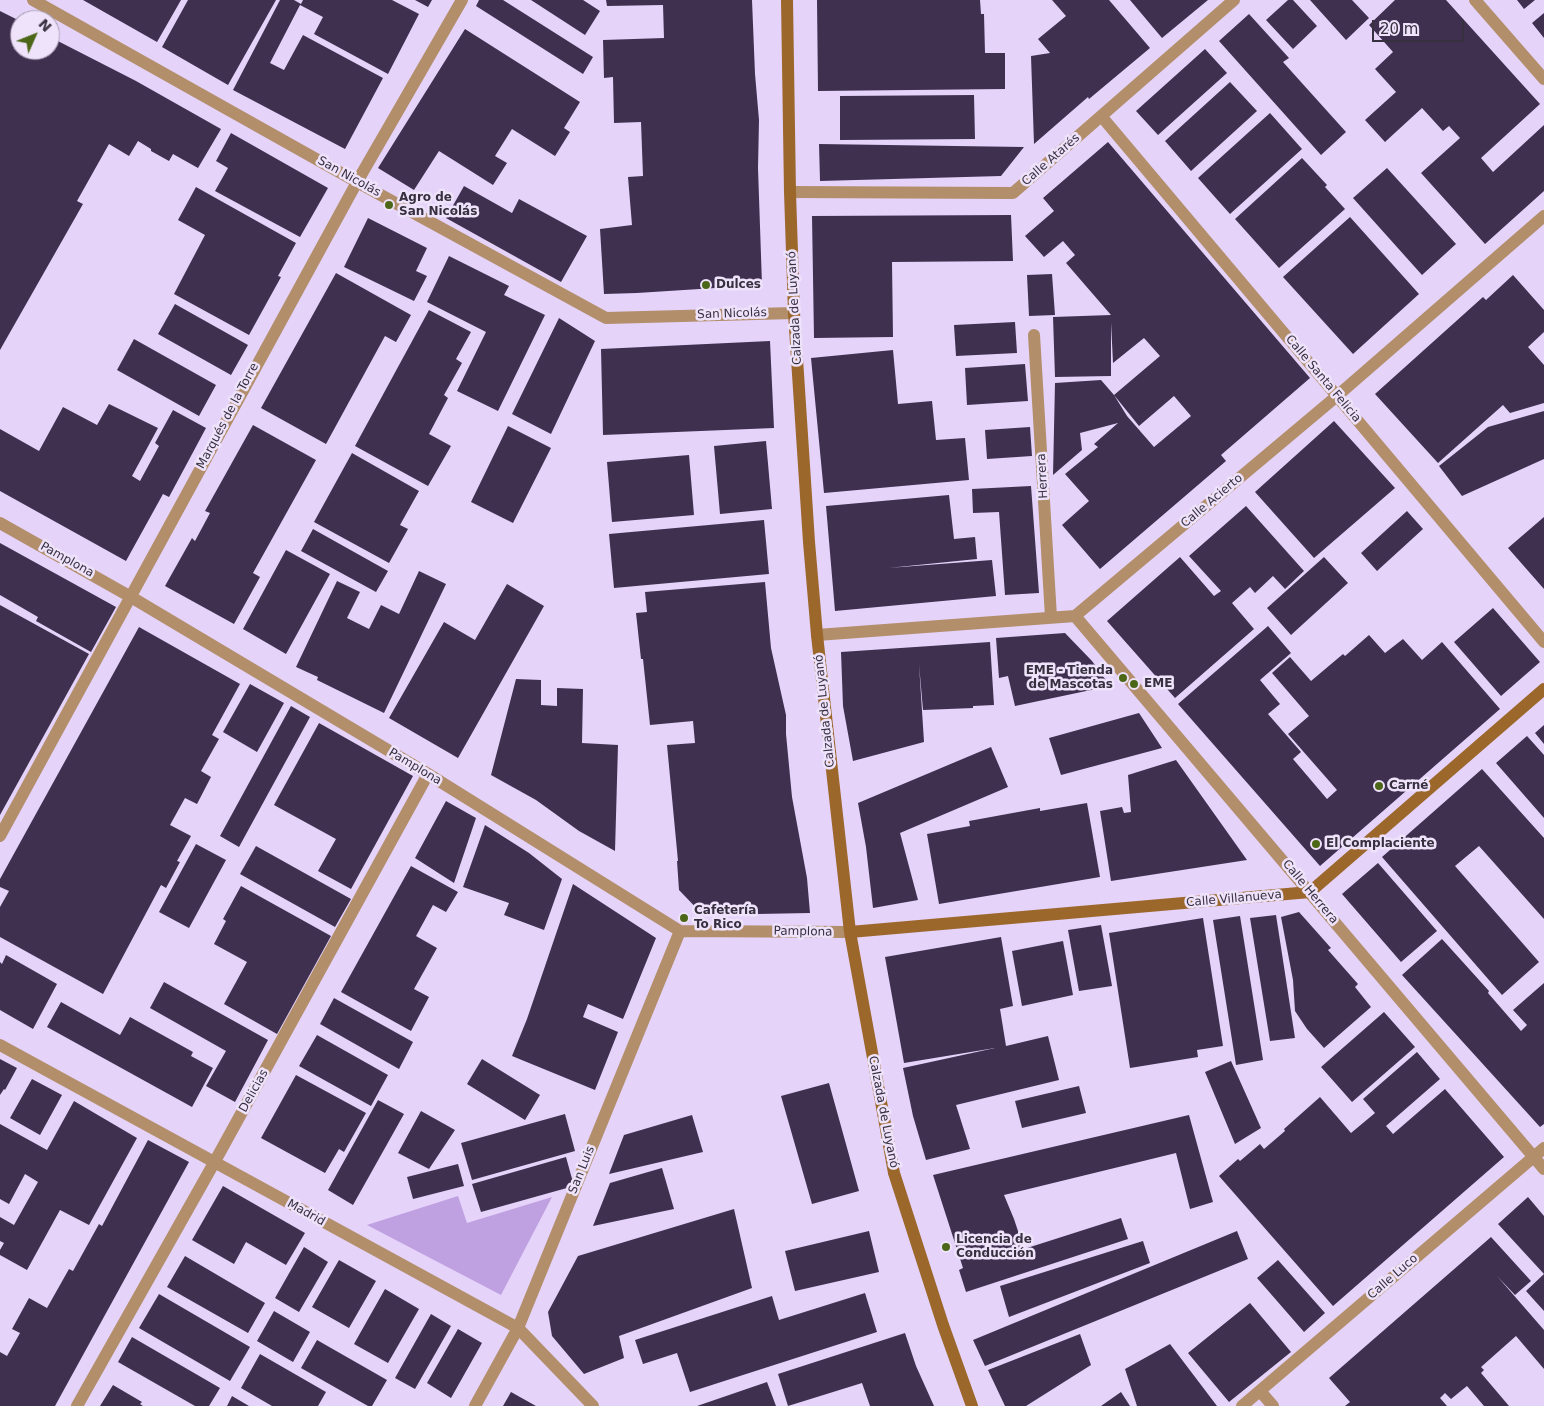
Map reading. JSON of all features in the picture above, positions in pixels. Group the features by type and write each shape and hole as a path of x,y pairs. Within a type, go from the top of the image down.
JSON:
{"main road":[{"name":"Calzada de Luyanó","path":"787,0 794,312 817,635 850,932 894,1173 943,1326 972,1406"},
{"path":"1310,892 1544,689"},
{"name":"Calle Villanueva","path":"850,932 1310,892"}],"street":[{"name":"San Nicolás","path":"33,0 357,182 606,318 794,312"},
{"name":"Marqués de la Torre","path":"0,836 357,182 462,0"},
{"name":"Calle Atarés","path":"790,192 1013,193 1234,0"},
{"path":"1475,0 1544,79"},
{"name":"Calle Santa Felicia","path":"1102,117 1544,642"},
{"name":"Calle Acierto","path":"1075,616 1337,396 1544,216"},
{"name":"Herrera","path":"1034,335 1052,616"},
{"name":"Pamplona","path":"0,523 131,597 428,774 680,931 850,932"},
{"path":"817,635 1052,616 1075,616"},
{"name":"Calle Herrera","path":"1075,616 1544,1168"},
{"name":"Delicias","path":"77,1406 214,1163 428,774"},
{"name":"San Luis","path":"475,1406 518,1328 680,931"},
{"name":"Madrid","path":"0,1045 518,1328 593,1406"},
{"name":"Calle Luco","path":"1242,1406 1544,1148"},
{"path":"1260,1391 1273,1406"}],"shaded area":[{"path":"458,1196 467,1223 552,1197 501,1295 367,1225"}],"building":[{"path":"83,0 181,0 157,42"},
{"path":"188,0 276,0 228,85 162,47"},
{"path":"280,0 294,0 301,4 303,0 392,0 419,14 388,74 314,34 323,17 300,5 270,63 284,70 303,35 383,78 345,149 233,90"},
{"path":"415,0 432,0 428,7"},
{"path":"479,0 503,0 593,57 583,74 476,6"},
{"path":"531,0 583,0 600,11 585,35"},
{"path":"606,0 752,0 759,120 758,168 762,285 604,294 600,229 632,225 628,177 643,176 641,122 614,123 613,77 604,78 603,40 664,38 663,5 607,6"},
{"path":"817,0 980,0 981,14 984,14 985,53 1005,53 1005,89 818,91"},
{"path":"1052,0 1109,0 1150,48 1089,99 1088,97 1034,144 1031,56 1050,53 1038,39 1066,16"},
{"path":"1130,0 1208,0 1162,38"},
{"path":"1288,0 1293,0 1317,26 1293,49 1266,20"},
{"path":"1310,0 1352,0 1369,18 1346,40"},
{"path":"1395,0 1446,0 1540,104 1481,158 1493,172 1544,125 1544,191 1485,244 1421,173 1460,138 1449,126 1443,131 1422,108 1385,142 1365,120 1396,92 1375,69 1393,52 1369,25"},
{"path":"1517,0 1535,0 1524,9"},
{"path":"0,11 10,16 10,60 60,60 60,42 136,81 221,129 198,168 173,154 169,161 138,141 129,156 109,144 77,201 83,204 0,350"},
{"path":"1544,13 1544,38 1532,23"},
{"path":"1249,14 1289,58 1283,62 1346,132 1321,155 1219,41"},
{"path":"465,29 580,102 564,128 570,132 555,156 512,129 495,156 507,163 493,185 439,151 414,190 378,168"},
{"path":"1205,49 1227,73 1158,135 1136,111"},
{"path":"1230,82 1257,111 1191,171 1165,141"},
{"path":"974,95 975,139 840,140 840,96"},
{"path":"1270,113 1302,149 1230,214 1198,178"},
{"path":"231,133 328,188 300,237 215,191 228,168 216,161"},
{"path":"1108,142 1310,378 1221,455 1226,461 1100,569 1062,525 1089,501 1065,474 1098,447 1094,444 1118,423 1080,433 1082,450 1053,475 1055,383 1101,380 1114,395 1160,356 1144,338 1113,363 1111,322 1111,376 1055,377 1053,317 1111,315 1066,263 1075,255 1063,241 1044,257 1025,236 1054,211 1043,198","holes":["1114,395 1139,426 1174,396 1191,416 1154,447 1127,416"]},
{"path":"819,144 1024,147 1001,176 820,181"},
{"path":"1302,158 1327,185 1325,187 1345,209 1279,268 1235,219"},
{"path":"1387,168 1456,244 1422,275 1353,198"},
{"path":"464,186 512,213 519,199 587,236 561,282 446,218"},
{"path":"196,187 296,243 278,276 281,277 249,335 174,294 205,235 178,220"},
{"path":"1011,215 1013,261 892,262 893,337 814,338 812,216"},
{"path":"1350,217 1419,294 1353,354 1283,277"},
{"path":"368,218 427,248 416,271 427,276 414,301 344,267"},
{"path":"449,256 509,286 504,295 545,315 498,411 457,391 486,332 427,302"},
{"path":"336,273 411,315 396,342 385,336 326,444 261,408"},
{"path":"1052,274 1055,315 1029,316 1027,275"},
{"path":"1513,275 1544,310 1544,332 1528,347 1544,365 1544,403 1510,413 1503,405 1438,463 1375,394 1483,297 1486,300"},
{"path":"175,304 248,345 231,375 158,334"},
{"path":"429,310 471,332 456,359 462,363 444,395 448,398 429,434 451,446 428,486 355,446"},
{"path":"559,318 595,341 551,434 512,414"},
{"path":"1015,322 1017,353 956,356 954,325"},
{"path":"134,339 216,385 199,416 117,370"},
{"path":"770,341 774,428 603,435 601,349"},
{"path":"893,350 898,404 932,401 936,440 965,438 969,480 824,493 811,358"},
{"path":"1025,364 1028,401 967,405 965,368"},
{"path":"109,404 158,428 132,476 140,481 159,446 155,443 173,410 206,428 169,497 163,494 126,561 0,491 0,429 39,451 63,407 97,425"},
{"path":"1544,411 1544,459 1462,496 1439,466 1488,427"},
{"path":"1334,421 1395,488 1314,558 1255,492"},
{"path":"253,425 316,460 253,573 260,577 234,624 165,586 192,538 195,541 210,513 205,511"},
{"path":"508,426 551,448 513,523 471,502"},
{"path":"1030,427 1032,456 987,459 985,430"},
{"path":"766,441 772,509 720,514 714,446"},
{"path":"352,453 419,491 400,525 408,529 389,563 314,522"},
{"path":"689,455 694,515 612,522 607,462"},
{"path":"1031,486 1039,593 1005,595 999,512 973,513 972,489"},
{"path":"949,495 954,539 975,537 977,559 888,568 992,560 996,596 835,611 826,506"},
{"path":"1246,506 1304,571 1285,589 1273,576 1255,593 1250,587 1232,603 1254,629 1175,698 1107,621 1180,557 1214,596 1221,591 1189,556"},
{"path":"1407,511 1423,529 1377,571 1361,553"},
{"path":"1544,517 1544,589 1508,548"},
{"path":"764,520 769,574 614,588 609,534"},
{"path":"313,529 388,571 376,592 301,551"},
{"path":"0,543 116,607 91,652 36,621 38,617 0,595"},
{"path":"286,550 330,574 286,654 243,629"},
{"path":"1324,557 1348,583 1291,635 1267,608"},
{"path":"419,571 446,584 384,713 317,680 318,677 296,667 337,581 360,592 347,618 369,629 381,605 399,614"},
{"path":"765,582 771,648 786,715 792,797 807,878 810,913 703,915 679,890 667,745 695,743 693,721 650,725 636,613 647,612 645,592"},
{"path":"507,584 544,606 458,758 389,718 444,622 475,640"},
{"path":"0,605 89,654 0,815"},
{"path":"1493,608 1540,662 1501,696 1454,642"},
{"path":"1268,626 1291,653 1260,680 1280,704 1268,714 1301,752 1293,759 1327,799 1337,790 1288,734 1309,716 1272,673 1290,657 1311,681 1343,654 1345,656 1369,635 1385,653 1403,639 1422,660 1442,642 1500,709 1320,866 1178,704"},
{"path":"139,627 240,684 212,735 219,739 201,771 211,777 197,804 185,798 170,825 191,836 177,861 180,862 166,888 161,885 103,994 0,937 0,907 9,891 0,887 0,879"},
{"path":"1065,633 1092,661 1110,686 1015,706 1008,676 999,678 996,638"},
{"path":"990,642 994,705 973,706 973,708 923,710 919,664 924,742 853,761 843,706 841,652"},
{"path":"516,679 541,680 541,705 557,706 557,688 583,689 582,743 618,745 615,851 579,831 536,800 491,775"},
{"path":"250,684 284,703 257,752 223,732"},
{"path":"291,706 310,717 239,847 220,836"},
{"path":"1139,713 1162,748 1061,775 1049,738"},
{"path":"319,723 413,776 351,889 318,871 336,839 274,805"},
{"path":"1544,725 1544,744 1535,733"},
{"path":"1527,736 1544,755 1544,818 1496,763"},
{"path":"991,747 1008,787 900,833 918,900 873,908 866,847 858,803"},
{"path":"1176,760 1247,860 1111,881 1100,811 1122,807 1124,813 1131,812 1128,775"},
{"path":"1482,769 1544,838 1544,919 1479,846 1455,866 1539,962 1502,995 1382,857"},
{"path":"446,801 476,818 454,883 415,858"},
{"path":"1087,803 1100,877 939,904 927,834 970,826 969,821 1040,808 1040,811"},
{"path":"485,825 529,853 562,879 544,930 504,915 509,903 463,887"},
{"path":"196,844 226,860 189,928 159,912"},
{"path":"256,846 351,899 335,927 240,874"},
{"path":"1378,863 1437,931 1401,962 1342,894"},
{"path":"411,866 458,892 446,912 433,905 416,936 437,948 414,989 429,997 411,1031 341,992"},
{"path":"573,884 656,938 623,1019 588,1004 583,1017 618,1032 595,1090 512,1056 527,1019"},
{"path":"241,886 331,936 277,1034 224,1004 247,962 214,944 226,921 223,919"},
{"path":"1299,912 1331,948 1328,950 1358,984 1355,987 1371,1007 1324,1048 1307,1029 1295,1011 1293,980 1281,917"},
{"path":"1276,915 1295,1038 1270,1041 1250,918"},
{"path":"1240,916 1263,1060 1236,1065 1213,920"},
{"path":"1203,918 1223,1046 1197,1050 1198,1057 1130,1068 1109,933"},
{"path":"1101,925 1112,986 1079,991 1068,930"},
{"path":"1001,937 1013,1006 1000,1009 1006,1046 1048,1036 1059,1080 956,1105 970,1149 926,1160 913,1116 903,1068 995,1048 904,1063 885,957"},
{"path":"1442,939 1489,991 1488,993 1521,1031 1527,1025 1513,1010 1544,983 1544,1124 1540,1127 1402,975"},
{"path":"1063,941 1073,995 1022,1006 1012,951"},
{"path":"6,955 57,984 33,1029 0,1010 0,962 2,964"},
{"path":"164,982 268,1040 235,1102 206,1086 226,1051 150,1008"},
{"path":"334,998 413,1042 399,1069 320,1024"},
{"path":"61,1002 120,1035 130,1017 193,1052 191,1056 213,1068 192,1107 47,1027"},
{"path":"1384,1012 1415,1047 1352,1102 1321,1067"},
{"path":"317,1035 388,1075 371,1106 299,1066"},
{"path":"1417,1052 1440,1079 1386,1126 1393,1134 1445,1089 1504,1157 1333,1306 1219,1176 1238,1159 1240,1161 1260,1144 1264,1149 1320,1097 1351,1133 1375,1113 1363,1099"},
{"path":"0,1059 17,1068 5,1090 0,1095"},
{"path":"482,1059 540,1095 525,1120 467,1084"},
{"path":"1231,1061 1261,1128 1235,1144 1205,1072"},
{"path":"296,1075 366,1113 344,1152 339,1149 325,1173 261,1138"},
{"path":"32,1079 62,1095 40,1135 10,1118"},
{"path":"829,1083 859,1191 812,1204 781,1096"},
{"path":"1079,1086 1086,1113 1022,1128 1015,1101"},
{"path":"378,1100 404,1114 353,1205 328,1190"},
{"path":"74,1101 137,1138 89,1225 60,1210 27,1270 0,1255 0,1250 4,1243 0,1241 0,1217 14,1225 38,1182 25,1174 9,1204 0,1199 0,1124 47,1150"},
{"path":"421,1111 455,1130 429,1169 398,1153"},
{"path":"565,1114 575,1151 472,1180 461,1143"},
{"path":"692,1115 703,1152 609,1174 624,1135"},
{"path":"1189,1115 1213,1202 1190,1209 1176,1153 1004,1195 1024,1249 1121,1218 1128,1239 966,1292 959,1270 963,1268 933,1175"},
{"path":"148,1140 189,1162 55,1406 0,1406 0,1352 7,1356 20,1333 12,1329 29,1298 47,1308 69,1269 73,1271 99,1224 102,1226"},
{"path":"566,1157 574,1186 481,1212 472,1184"},
{"path":"458,1164 464,1186 413,1199 407,1177"},
{"path":"662,1168 674,1209 593,1226 610,1183"},
{"path":"223,1186 305,1233 286,1265 246,1242 234,1264 192,1240"},
{"path":"1528,1197 1544,1216 1544,1274 1498,1224"},
{"path":"734,1209 752,1288 619,1336 624,1358 584,1374 552,1336 548,1312 578,1256"},
{"path":"869,1231 879,1272 795,1291 785,1251"},
{"path":"1237,1231 1248,1259 985,1366 973,1340"},
{"path":"1491,1237 1531,1281 1515,1295 1497,1276 1544,1330 1544,1369 1516,1336 1481,1367 1484,1370 1481,1373 1509,1406 1484,1406 1467,1386 1451,1399 1445,1393 1440,1398 1447,1406 1345,1406 1350,1402 1329,1378"},
{"path":"1143,1241 1150,1263 1009,1317 1000,1286"},
{"path":"304,1247 328,1262 299,1312 275,1298"},
{"path":"185,1256 265,1303 248,1333 167,1287"},
{"path":"339,1260 376,1281 349,1328 312,1307"},
{"path":"1278,1260 1325,1313 1304,1332 1257,1278"},
{"path":"1544,1274 1544,1311 1526,1291"},
{"path":"385,1289 419,1309 388,1363 354,1344"},
{"path":"865,1293 877,1332 690,1392 677,1353 643,1364 635,1340 772,1296 779,1320"},
{"path":"159,1294 250,1347 230,1381 139,1328"},
{"path":"1250,1303 1291,1352 1229,1402 1188,1353"},
{"path":"274,1311 310,1332 293,1362 257,1341"},
{"path":"431,1314 451,1326 415,1389 395,1378"},
{"path":"458,1329 482,1343 451,1398 427,1383"},
{"path":"905,1333 916,1366 934,1406 870,1406 862,1383 788,1406 778,1374"},
{"path":"1080,1334 1091,1365 1026,1406 1005,1406 988,1370"},
{"path":"132,1337 220,1388 209,1406 195,1406 118,1362"},
{"path":"317,1340 387,1380 372,1406 368,1406 301,1368"},
{"path":"1170,1344 1217,1406 1137,1406 1125,1369"},
{"path":"260,1354 326,1392 318,1406 272,1406 241,1388"},
{"path":"767,1382 776,1406 697,1406"},
{"path":"113,1385 142,1402 140,1404 143,1406 100,1406"},
{"path":"511,1392 536,1406 503,1406"},
{"path":"1121,1392 1130,1406 1101,1406"},
{"path":"232,1396 249,1406 227,1406"}],"place":[{"name":"Agro de San Nicolás","path":"389,205"},
{"name":"Dulces","path":"706,285"},
{"name":"EME - Tienda de Mascotas","path":"1123,678"},
{"name":"EME","path":"1134,684"},
{"name":"Carné","path":"1379,786"},
{"name":"El Complaciente","path":"1316,844"},
{"name":"Cafetería To Rico","path":"684,918"},
{"name":"Licencia de Conducción","path":"946,1247"}]}
